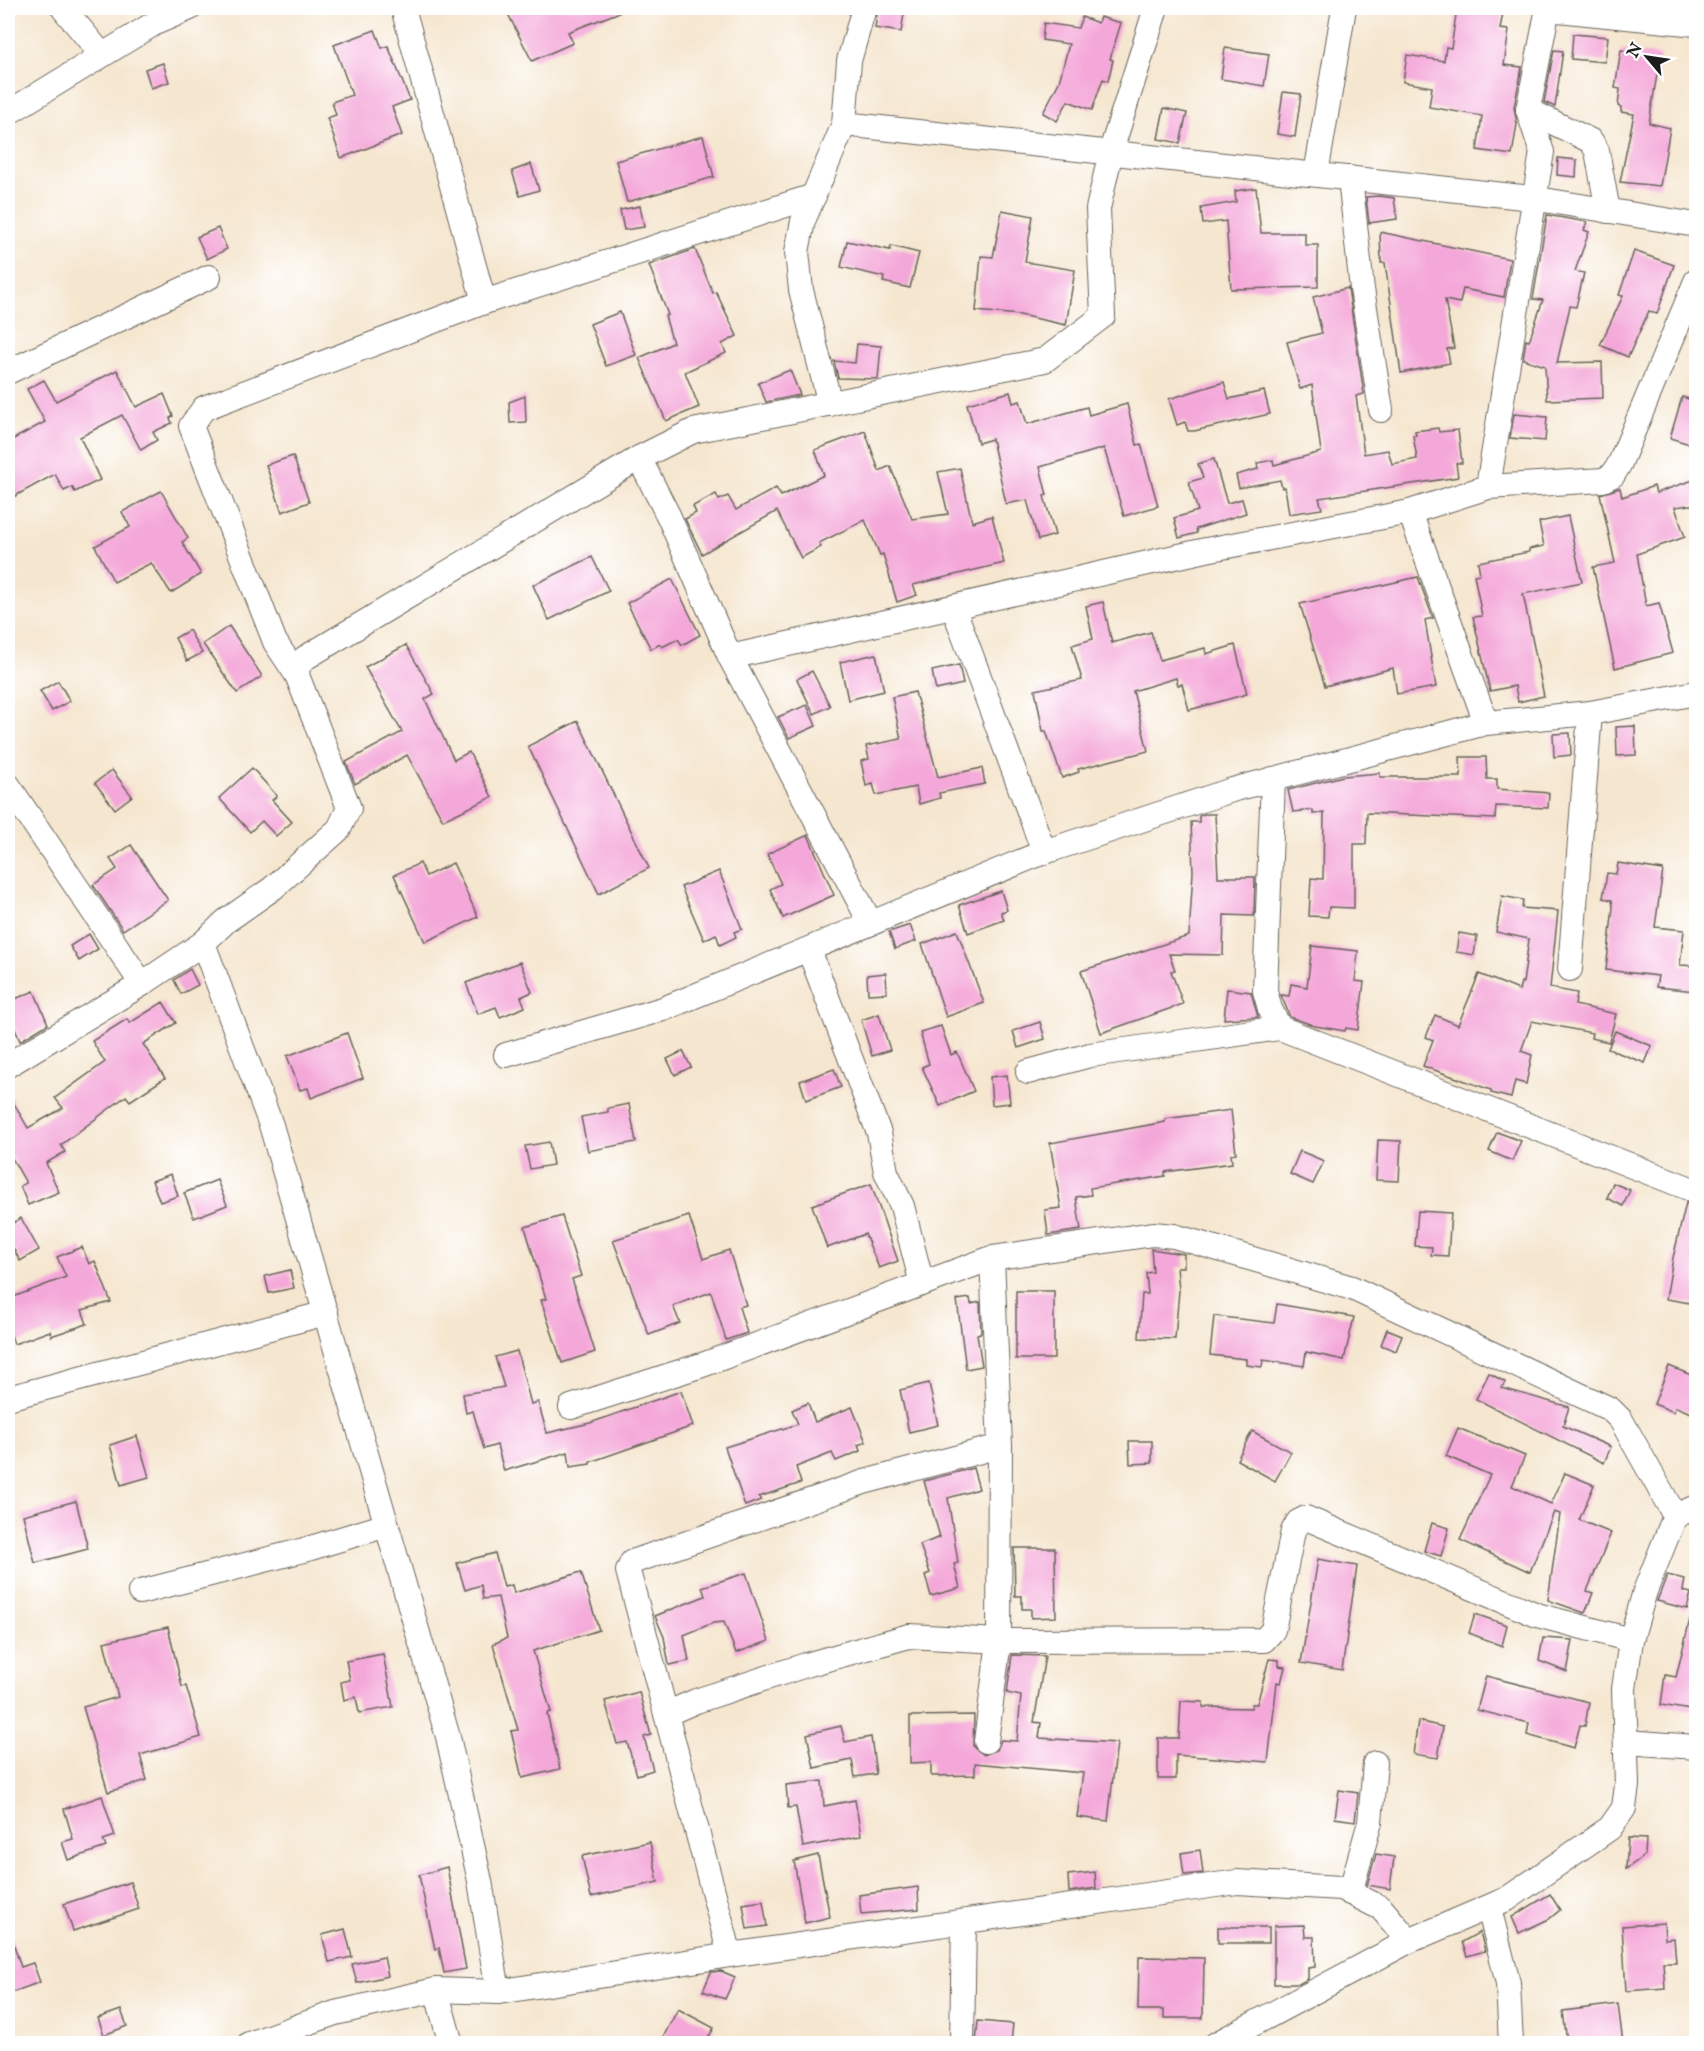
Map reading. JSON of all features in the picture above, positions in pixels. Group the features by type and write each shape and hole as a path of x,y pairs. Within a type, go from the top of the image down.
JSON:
{"street":[{"path":"63,8 102,55"},
{"path":"8,113 155,23 190,8"},
{"path":"403,8 484,302"},
{"path":"830,404 801,290 797,252 803,222 844,124 849,61 864,8"},
{"path":"297,675 298,666 305,658 639,458 693,431 1046,360 1104,316 1098,209 1111,151 1156,8"},
{"path":"1316,174 1344,8"},
{"path":"1488,487 1532,198 1542,152 1528,110 1548,8 1696,24"},
{"path":"1528,110 1591,141 1596,151 1608,211"},
{"path":"844,124 1532,198 1696,225"},
{"path":"1350,178 1362,289 1381,410"},
{"path":"8,1065 142,984 203,943 226,921 273,888 339,829 349,808 297,675 275,642 191,426 204,408 484,302 814,196"},
{"path":"8,372 209,277"},
{"path":"730,657 954,609 1206,550 1410,512 1488,487 1603,480 1613,475 1696,281"},
{"path":"639,458 669,517 730,657 870,922"},
{"path":"1410,512 1486,723"},
{"path":"954,609 1044,852"},
{"path":"506,1055 663,1009 1044,852 1232,790 1486,723 1590,713 1696,693"},
{"path":"1570,969 1590,713"},
{"path":"1273,779 1265,991 1270,1009 1280,1028"},
{"path":"8,785 142,984"},
{"path":"203,943 271,1125 448,1737 480,1881 498,1992"},
{"path":"809,950 879,1133 886,1172 902,1206 922,1284"},
{"path":"1028,1072 1090,1055 1280,1028 1696,1191"},
{"path":"571,1407 705,1364 992,1258 1153,1234 1174,1236 1352,1288 1610,1409 1621,1420 1686,1511 1645,1591 1630,1640 1624,1689 1627,1785 1624,1808 1610,1828 1507,1899 1409,1941 1216,2043"},
{"path":"986,1741 999,1641 1000,1446 992,1258"},
{"path":"8,1398 326,1313"},
{"path":"730,1955 628,1571 632,1562 864,1482 1000,1446"},
{"path":"666,1714 696,1701 806,1665 909,1636 999,1641 1264,1640 1272,1630 1293,1531 1298,1522 1306,1518 1538,1615 1630,1640"},
{"path":"140,1592 304,1550 387,1525"},
{"path":"1626,1742 1696,1747"},
{"path":"1350,1893 1370,1822 1375,1763"},
{"path":"249,2043 335,2013 436,1990 498,1992 730,1955 1237,1882 1341,1888 1381,1908 1409,1941"},
{"path":"1489,1908 1508,1983 1510,2043"},
{"path":"962,2043 964,1922"},
{"path":"436,1990 451,2043"}],"building":[{"path":"505,8 628,9 568,32 573,43 532,61"},
{"path":"878,8 905,8 901,32 875,28"},
{"path":"1457,8 1503,13 1500,29 1509,30 1504,65 1522,67 1514,107 1517,124 1512,155 1477,150 1482,116 1429,107 1432,87 1403,82 1407,55 1444,61 1446,47 1451,48"},
{"path":"1082,17 1098,23 1100,17 1121,23 1110,59 1113,60 1108,81 1103,79 1092,110 1068,101 1057,121 1043,113 1059,82 1069,44 1042,40 1044,23 1078,28"},
{"path":"375,30 382,48 388,46 410,100 392,107 402,135 341,158 327,118 336,115 332,102 352,95 334,45"},
{"path":"1573,34 1608,37 1605,62 1571,59"},
{"path":"1225,48 1269,54 1264,86 1221,79"},
{"path":"1554,50 1563,51 1555,107 1544,102"},
{"path":"1621,50 1660,56 1649,123 1670,128 1660,186 1620,182 1634,114 1621,112 1621,107 1618,106 1620,89 1615,88"},
{"path":"163,63 169,82 151,88 145,69"},
{"path":"1283,92 1301,94 1295,137 1277,134"},
{"path":"1164,108 1187,113 1180,143 1158,139"},
{"path":"703,136 714,177 627,202 616,161"},
{"path":"1558,158 1577,160 1576,177 1557,175"},
{"path":"531,164 539,190 520,196 512,171"},
{"path":"1256,188 1261,233 1305,233 1305,245 1318,245 1318,287 1231,289 1226,221 1203,224 1201,208 1236,202 1235,191"},
{"path":"1366,197 1394,198 1397,219 1369,223"},
{"path":"640,206 644,227 624,230 620,210"},
{"path":"1002,210 1033,216 1025,262 1075,270 1066,325 1020,315 976,311 981,256 993,257"},
{"path":"1547,215 1587,222 1584,230 1589,232 1575,271 1584,273 1576,307 1570,306 1557,363 1602,362 1603,398 1547,400 1545,366 1523,359 1526,340 1529,341 1543,300 1533,299"},
{"path":"218,228 227,249 207,259 197,237"},
{"path":"1380,232 1510,259 1504,297 1463,289 1460,303 1445,300 1454,348 1447,349 1450,363 1401,373 1385,263 1381,263"},
{"path":"847,241 890,250 891,246 919,253 910,288 883,282 884,277 841,267"},
{"path":"695,249 713,293 716,292 737,336 722,344 726,353 685,372 699,407 666,421 639,358 673,343 665,316 668,315 649,265"},
{"path":"1634,251 1674,265 1657,314 1649,311 1628,357 1600,345 1623,296 1619,295"},
{"path":"1348,288 1364,394 1356,396 1364,454 1388,450 1392,464 1417,459 1413,435 1416,435 1415,431 1438,428 1439,432 1458,430 1462,463 1456,463 1458,477 1319,498 1322,509 1289,514 1285,487 1282,488 1280,480 1239,488 1236,475 1258,469 1257,463 1273,460 1274,465 1321,452 1312,385 1300,389 1287,342 1322,333 1313,297"},
{"path":"620,312 636,355 606,366 590,324"},
{"path":"857,344 881,346 878,379 838,378 834,361 855,363"},
{"path":"117,370 136,407 164,394 173,416 170,418 172,423 153,432 157,440 141,450 122,415 80,437 100,480 75,492 72,487 64,491 55,474 8,500 8,442 45,422 27,389 44,380 56,401"},
{"path":"790,370 800,395 766,402 758,383"},
{"path":"1224,382 1229,399 1264,391 1270,414 1194,431 1188,431 1185,422 1177,425 1169,399"},
{"path":"1010,392 1013,403 1020,401 1027,424 1087,407 1089,415 1127,404 1137,445 1141,444 1158,506 1124,516 1104,448 1040,467 1047,495 1044,496 1055,535 1038,540 1027,500 1006,504 992,439 978,443 967,404"},
{"path":"525,396 526,422 510,423 509,402"},
{"path":"1682,397 1696,401 1696,446 1670,438"},
{"path":"1514,414 1547,417 1545,441 1510,438"},
{"path":"865,431 879,471 890,466 912,519 948,514 938,472 960,468 972,522 992,516 1004,563 913,585 917,595 897,602 883,554 880,555 865,520 819,543 821,547 801,558 777,511 702,554 685,519 696,513 693,506 716,494 719,500 728,496 736,510 776,488 781,496 824,475 815,450"},
{"path":"293,456 309,502 282,512 266,465"},
{"path":"1214,459 1227,503 1242,499 1246,513 1196,529 1197,533 1179,538 1174,518 1198,511 1189,482 1203,478 1198,464"},
{"path":"1696,479 1696,504 1675,507 1685,537 1637,554 1646,606 1659,603 1673,653 1615,668 1593,567 1615,563 1600,494 1620,488 1622,497 1654,486 1656,493"},
{"path":"161,491 188,538 182,542 201,574 171,593 151,563 114,582 95,546 130,527 122,512"},
{"path":"1568,516 1582,582 1523,594 1544,696 1518,702 1515,686 1490,691 1473,617 1482,616 1474,575 1480,574 1478,562 1529,552 1529,549 1544,546 1539,522"},
{"path":"592,557 609,591 549,620 533,585"},
{"path":"1418,577 1433,618 1425,620 1436,687 1397,694 1393,668 1325,686 1300,604"},
{"path":"672,579 700,635 682,645 678,639 662,647 660,644 651,649 627,603"},
{"path":"1103,602 1112,643 1151,632 1160,660 1205,648 1206,654 1235,645 1247,694 1189,710 1182,684 1178,685 1176,678 1133,691 1148,751 1078,769 1079,772 1062,778 1046,731 1043,731 1035,690 1082,680 1072,645 1093,639 1086,606"},
{"path":"229,626 262,676 237,693 203,644"},
{"path":"189,630 202,653 187,661 175,638"},
{"path":"406,645 434,694 425,699 454,760 469,752 492,797 443,820 407,755 355,784 346,762 402,732 365,667"},
{"path":"876,654 884,691 848,700 840,662"},
{"path":"959,665 963,684 936,690 932,671"},
{"path":"812,671 830,706 814,714 797,679"},
{"path":"58,681 70,701 52,711 40,691"},
{"path":"915,692 938,777 982,768 985,784 939,793 940,798 919,804 916,787 876,795 873,784 866,786 861,761 869,759 866,746 901,739 892,697"},
{"path":"807,705 816,726 789,738 778,717"},
{"path":"578,721 649,868 599,894 528,746"},
{"path":"1635,726 1636,755 1617,756 1616,727"},
{"path":"1570,733 1571,755 1554,757 1553,734"},
{"path":"1460,757 1486,757 1487,779 1497,779 1497,789 1549,793 1548,808 1496,806 1495,819 1367,813 1366,844 1354,844 1354,908 1329,907 1328,917 1309,916 1311,878 1323,879 1324,813 1313,814 1313,810 1293,812 1288,790 1343,776 1380,773 1380,777 1461,777"},
{"path":"252,768 277,796 272,800 292,822 276,836 262,821 250,832 219,798"},
{"path":"112,770 132,796 115,809 95,783"},
{"path":"1215,814 1218,877 1255,877 1254,916 1224,915 1223,955 1169,954 1175,970 1171,971 1183,1004 1101,1033 1081,971 1189,936 1193,872 1191,822 1199,822 1199,816"},
{"path":"808,835 834,895 783,918 770,889 781,884 767,854"},
{"path":"131,845 168,900 123,930 93,885 117,869 110,859"},
{"path":"420,863 426,876 453,863 478,917 425,942 394,875"},
{"path":"1618,863 1663,870 1655,927 1684,930 1680,965 1696,966 1696,991 1656,987 1658,976 1606,970 1613,907 1612,900 1603,898 1607,873 1616,874"},
{"path":"719,871 742,929 734,932 736,937 720,945 716,934 704,940 681,887"},
{"path":"1001,891 1007,910 1001,912 1004,920 968,933 959,905"},
{"path":"1502,896 1523,900 1522,908 1558,911 1550,988 1577,993 1575,1005 1616,1014 1609,1042 1591,1038 1592,1033 1532,1021 1521,1051 1532,1055 1526,1084 1515,1081 1511,1098 1491,1093 1491,1090 1423,1066 1433,1040 1426,1037 1435,1015 1458,1025 1479,974 1519,990 1521,982 1523,983 1529,939 1496,932"},
{"path":"910,925 916,941 895,949 889,932"},
{"path":"957,931 984,1003 946,1017 922,944"},
{"path":"1459,933 1477,936 1474,955 1456,952"},
{"path":"89,934 98,949 79,961 70,946"},
{"path":"1312,946 1358,951 1355,981 1364,982 1358,1030 1346,1028 1345,1031 1315,1026 1290,1017 1281,995 1289,996 1291,984 1307,987"},
{"path":"520,962 532,992 521,997 525,1007 500,1017 496,1007 478,1014 466,983"},
{"path":"190,969 198,985 181,994 174,980"},
{"path":"886,973 887,993 868,994 867,975"},
{"path":"1227,989 1251,992 1258,1017 1224,1019"},
{"path":"34,991 48,1024 20,1041 8,1012 8,1002"},
{"path":"163,1002 176,1023 143,1044 165,1078 130,1101 126,1096 61,1145 65,1152 46,1163 59,1192 28,1205 20,1186 26,1183 8,1151 8,1093 28,1128 63,1108 55,1098 105,1062 92,1041 127,1019 130,1023"},
{"path":"879,1014 890,1050 872,1056 861,1020"},
{"path":"1040,1022 1045,1039 1018,1048 1013,1031"},
{"path":"941,1026 951,1055 957,1052 974,1091 940,1106 922,1067 929,1064 920,1032"},
{"path":"1615,1031 1652,1046 1645,1063 1608,1049"},
{"path":"347,1033 363,1078 311,1098 308,1088 300,1090 287,1056"},
{"path":"683,1051 691,1067 675,1075 667,1059"},
{"path":"834,1069 841,1087 806,1100 800,1081"},
{"path":"1007,1075 1010,1103 992,1105 990,1077"},
{"path":"629,1104 636,1142 588,1151 581,1117 608,1112 608,1108"},
{"path":"1231,1110 1236,1153 1231,1154 1232,1163 1165,1172 1165,1176 1090,1188 1091,1195 1076,1197 1081,1230 1048,1235 1045,1210 1061,1208 1050,1143 1165,1122 1165,1119"},
{"path":"1497,1132 1521,1141 1512,1161 1489,1151"},
{"path":"1378,1140 1401,1141 1399,1181 1376,1180"},
{"path":"549,1142 553,1165 530,1169 525,1146"},
{"path":"1300,1151 1324,1161 1313,1184 1290,1174"},
{"path":"171,1174 178,1196 160,1202 152,1181"},
{"path":"217,1180 227,1205 194,1218 184,1193"},
{"path":"1613,1183 1630,1190 1623,1206 1607,1198"},
{"path":"871,1184 898,1261 879,1268 865,1234 827,1248 812,1205"},
{"path":"1686,1203 1696,1205 1696,1304 1666,1299"},
{"path":"1418,1211 1451,1213 1448,1256 1431,1255 1432,1247 1415,1246"},
{"path":"562,1216 581,1276 572,1279 595,1352 562,1363 541,1300 546,1299 525,1227"},
{"path":"689,1216 703,1259 729,1250 746,1305 739,1307 747,1333 726,1340 711,1292 673,1306 680,1323 649,1335 613,1240"},
{"path":"21,1218 39,1250 20,1261 8,1238 8,1226"},
{"path":"82,1247 89,1264 95,1261 111,1302 82,1310 87,1324 51,1336 50,1331 14,1344 8,1327 8,1299 66,1277 57,1257"},
{"path":"1151,1249 1184,1254 1184,1267 1177,1267 1179,1290 1175,1339 1139,1338 1142,1294 1148,1294 1146,1273 1153,1272"},
{"path":"290,1270 294,1288 269,1293 265,1276"},
{"path":"1016,1291 1054,1291 1054,1359 1016,1359"},
{"path":"970,1298 971,1304 980,1302 981,1333 977,1334 982,1366 966,1369 957,1300"},
{"path":"1277,1304 1354,1317 1344,1360 1306,1352 1304,1366 1263,1360 1262,1367 1246,1365 1246,1359 1210,1355 1214,1316 1274,1323"},
{"path":"1387,1329 1402,1335 1396,1351 1381,1345"},
{"path":"517,1351 531,1404 538,1402 547,1433 590,1423 681,1391 693,1426 590,1462 590,1464 570,1467 568,1452 504,1471 497,1445 484,1449 473,1411 466,1413 463,1394 504,1387 495,1357"},
{"path":"1669,1366 1696,1377 1696,1415 1676,1407 1674,1412 1654,1404"},
{"path":"1489,1373 1505,1382 1502,1388 1569,1407 1563,1426 1611,1447 1604,1463 1476,1399"},
{"path":"929,1383 938,1425 909,1432 900,1390"},
{"path":"808,1403 815,1422 852,1407 866,1442 858,1445 860,1451 836,1461 832,1453 796,1467 801,1483 759,1497 761,1500 745,1506 725,1447 798,1424 792,1410"},
{"path":"1458,1428 1525,1456 1512,1486 1551,1504 1565,1473 1594,1485 1579,1520 1611,1533 1587,1591 1593,1593 1585,1613 1548,1600 1560,1514 1554,1512 1530,1572 1460,1540 1490,1475 1446,1456"},
{"path":"1252,1431 1291,1452 1275,1481 1237,1460"},
{"path":"137,1436 149,1477 121,1485 110,1445"},
{"path":"1129,1441 1152,1441 1152,1463 1130,1464"},
{"path":"973,1468 979,1489 948,1498 958,1563 954,1564 960,1588 931,1596 925,1575 930,1573 920,1545 940,1537 924,1481"},
{"path":"76,1501 88,1549 35,1563 23,1515"},
{"path":"1432,1523 1449,1528 1441,1556 1424,1551"},
{"path":"1014,1548 1055,1548 1056,1617 1031,1618 1031,1609 1022,1609 1022,1596 1015,1596"},
{"path":"495,1553 504,1587 512,1585 514,1593 581,1572 599,1630 533,1651 551,1712 547,1713 560,1769 522,1778 511,1731 518,1730 493,1644 507,1638 498,1597 483,1599 481,1585 465,1590 457,1563"},
{"path":"1318,1559 1357,1566 1342,1670 1301,1663"},
{"path":"746,1573 769,1641 736,1653 724,1622 713,1623 684,1635 689,1661 669,1665 664,1637 655,1616 705,1596 702,1587"},
{"path":"1667,1575 1685,1579 1683,1591 1691,1593 1687,1609 1657,1601"},
{"path":"1475,1614 1507,1625 1502,1646 1469,1633"},
{"path":"1690,1619 1696,1620 1696,1711 1661,1705 1665,1675 1676,1677"},
{"path":"168,1627 182,1687 186,1686 201,1737 140,1755 147,1780 108,1792 83,1707 118,1697 104,1642"},
{"path":"1543,1638 1573,1640 1567,1672 1539,1661"},
{"path":"383,1654 393,1707 359,1713 356,1697 344,1700 341,1682 350,1680 346,1661"},
{"path":"1012,1655 1045,1656 1034,1722 1041,1723 1039,1738 1117,1743 1108,1821 1077,1817 1083,1773 975,1763 975,1775 931,1776 931,1762 910,1763 910,1716 974,1715 973,1746 984,1755 997,1750 1001,1740 1017,1741 1021,1696 1007,1693"},
{"path":"1269,1659 1279,1660 1279,1666 1285,1667 1281,1683 1277,1682 1268,1762 1176,1755 1176,1779 1158,1779 1158,1738 1179,1738 1181,1701 1203,1702 1203,1707 1251,1708 1252,1704 1257,1704"},
{"path":"1486,1676 1589,1702 1585,1726 1580,1725 1574,1748 1527,1735 1529,1723 1477,1710"},
{"path":"639,1692 651,1735 644,1737 653,1770 637,1775 627,1742 617,1744 605,1701"},
{"path":"1418,1721 1443,1727 1438,1758 1413,1754"},
{"path":"841,1726 845,1742 871,1737 876,1774 855,1777 852,1760 814,1768 807,1734"},
{"path":"822,1781 824,1806 855,1800 861,1836 803,1847 796,1807 788,1808 786,1785"},
{"path":"1339,1790 1358,1793 1355,1821 1335,1818"},
{"path":"102,1796 115,1836 103,1840 106,1847 68,1860 62,1842 73,1839 64,1809"},
{"path":"1628,1838 1646,1839 1645,1855 1626,1869"},
{"path":"650,1842 658,1882 591,1897 582,1856"},
{"path":"1200,1850 1203,1873 1184,1875 1181,1853"},
{"path":"1376,1854 1394,1857 1390,1889 1367,1885"},
{"path":"818,1855 830,1917 805,1923 794,1861"},
{"path":"447,1867 466,1969 444,1973 439,1948 435,1949 419,1875"},
{"path":"1095,1872 1096,1888 1069,1892 1068,1875"},
{"path":"130,1882 139,1909 73,1931 64,1904"},
{"path":"918,1887 919,1909 861,1914 859,1895"},
{"path":"1550,1894 1560,1910 1549,1919 1519,1933 1512,1917"},
{"path":"763,1901 767,1926 747,1929 743,1904"},
{"path":"1664,1923 1665,1939 1674,1938 1676,1962 1663,1962 1665,1988 1626,1991 1622,1926"},
{"path":"1304,1925 1305,1937 1314,1937 1315,1967 1308,1968 1308,1979 1299,1984 1274,1984 1274,1926"},
{"path":"1218,1927 1269,1927 1269,1943 1218,1943"},
{"path":"345,1929 352,1957 329,1962 322,1935"},
{"path":"1480,1932 1485,1951 1467,1956 1462,1942"},
{"path":"11,1936 21,1967 33,1963 40,1982 8,1994 8,1937"},
{"path":"384,1957 388,1976 357,1983 352,1964"},
{"path":"1139,1957 1204,1958 1203,2018 1164,2018 1164,2010 1138,2010"},
{"path":"721,1971 735,1977 725,1999 703,1991 711,1972"},
{"path":"1618,2004 1623,2043 1567,2043 1563,2011"},
{"path":"678,2009 714,2028 705,2043 660,2043"},
{"path":"121,2010 127,2026 104,2035 98,2018"},
{"path":"978,2021 1013,2024 1011,2043 976,2043"}]}
